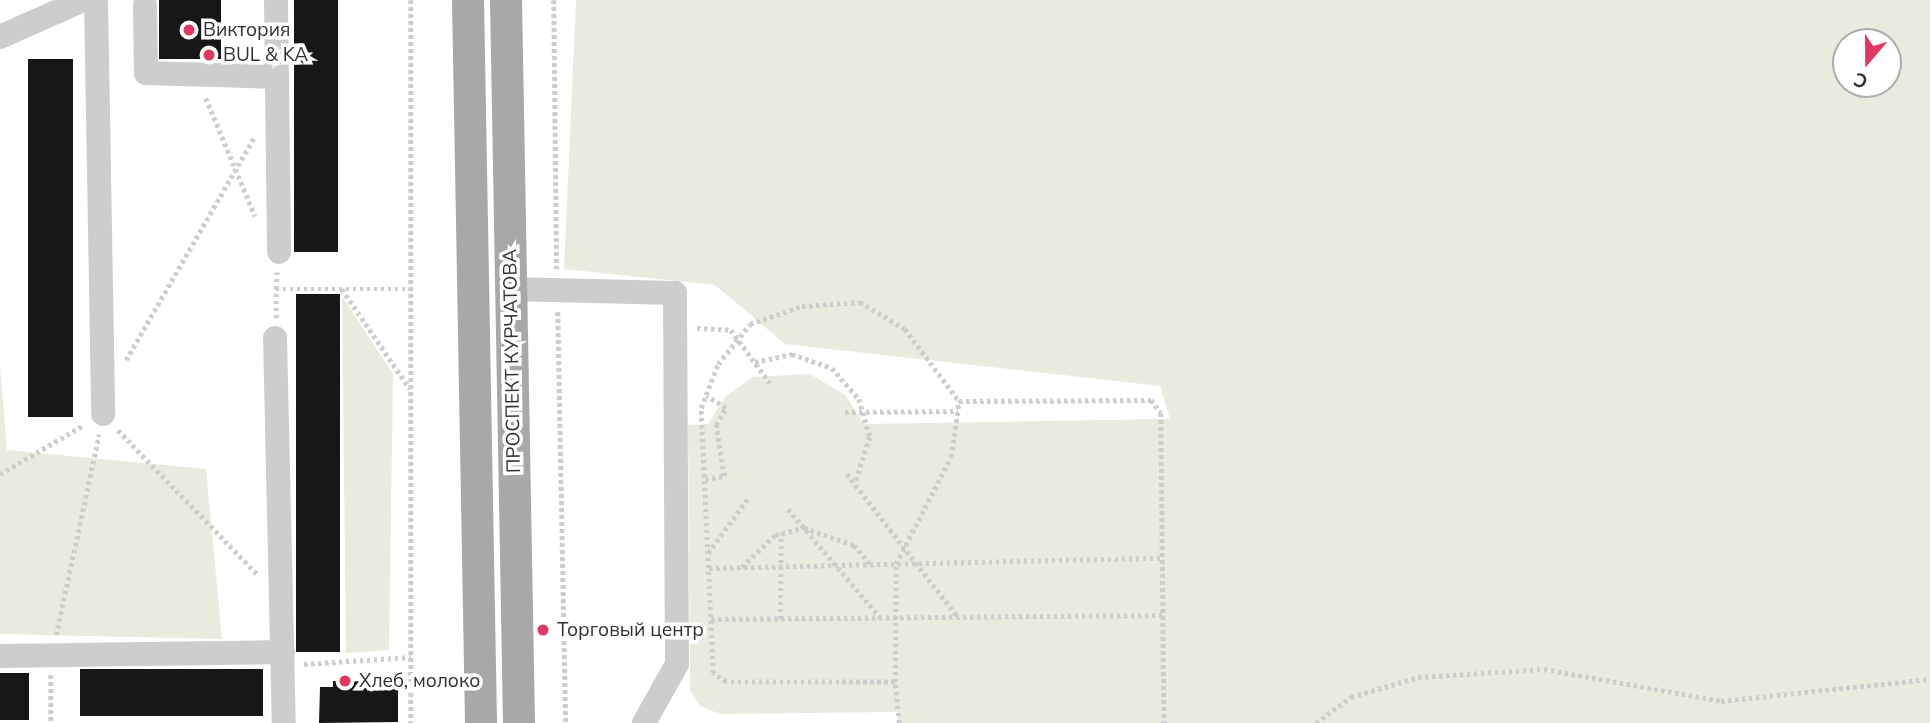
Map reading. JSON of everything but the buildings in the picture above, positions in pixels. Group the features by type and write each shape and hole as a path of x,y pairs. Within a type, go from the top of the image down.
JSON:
{"main road":[{"name":"ПРОСПЕКТ КУРЧАТОВА","path":"468,0 481,723"},
{"name":"ПРОСПЕКТ КУРЧАТОВА","path":"506,0 519,723"}],"lane":[{"path":"0,37 83,0"},
{"path":"96,0 103,414"},
{"path":"276,0 279,252"},
{"path":"145,5 146,73 197,75 277,87"},
{"path":"511,289 675,293 677,664 644,723"},
{"path":"275,338 284,723"},
{"path":"0,656 283,659"}],"path":[{"path":"411,0 411,723"},
{"path":"554,0 566,723"},
{"path":"197,75 234,172 262,229"},
{"path":"124,363 234,172 277,87"},
{"path":"275,338 276,289 411,289"},
{"path":"341,289 411,390"},
{"path":"895,682 726,682 713,673 705,479 706,396 718,364 750,324 802,306 860,302 905,329 959,401 951,457 901,543 896,564 895,682 899,723"},
{"path":"675,327 731,330 770,383"},
{"path":"755,362 792,354 832,368 863,412 870,437 855,484"},
{"path":"705,479 723,476 716,425 726,408 706,396"},
{"path":"959,401 1151,400 1161,413 1164,723"},
{"path":"845,412 958,411"},
{"path":"0,474 103,414"},
{"path":"103,414 281,598"},
{"path":"51,723 51,655 103,414"},
{"path":"847,474 958,616"},
{"path":"708,554 749,497"},
{"path":"788,509 880,617"},
{"path":"742,567 755,548 781,533 804,528 854,545 870,565"},
{"path":"780,618 781,533"},
{"path":"709,568 1163,558"},
{"path":"711,619 1163,614"},
{"path":"283,659 411,657"},
{"path":"1316,723 1350,697 1418,677 1544,669 1721,701 1930,679"}],"shaded area":[{"path":"576,0 1930,0 1930,723 898,723 897,712 720,714 700,706 690,690 688,425 708,424 725,397 753,377 810,374 845,395 864,424 1170,419 1160,386 785,344 715,285 564,269"},
{"path":"342,296 393,374 389,650 346,653"},
{"path":"0,366 7,450 206,469 222,639 0,634"}],"place":[{"name":"Виктория","path":"189,30"},
{"name":"BUL & KA","path":"209,55"},
{"name":"Торговый центр","path":"543,630"},
{"name":"Хлеб, молоко","path":"345,681"}]}
